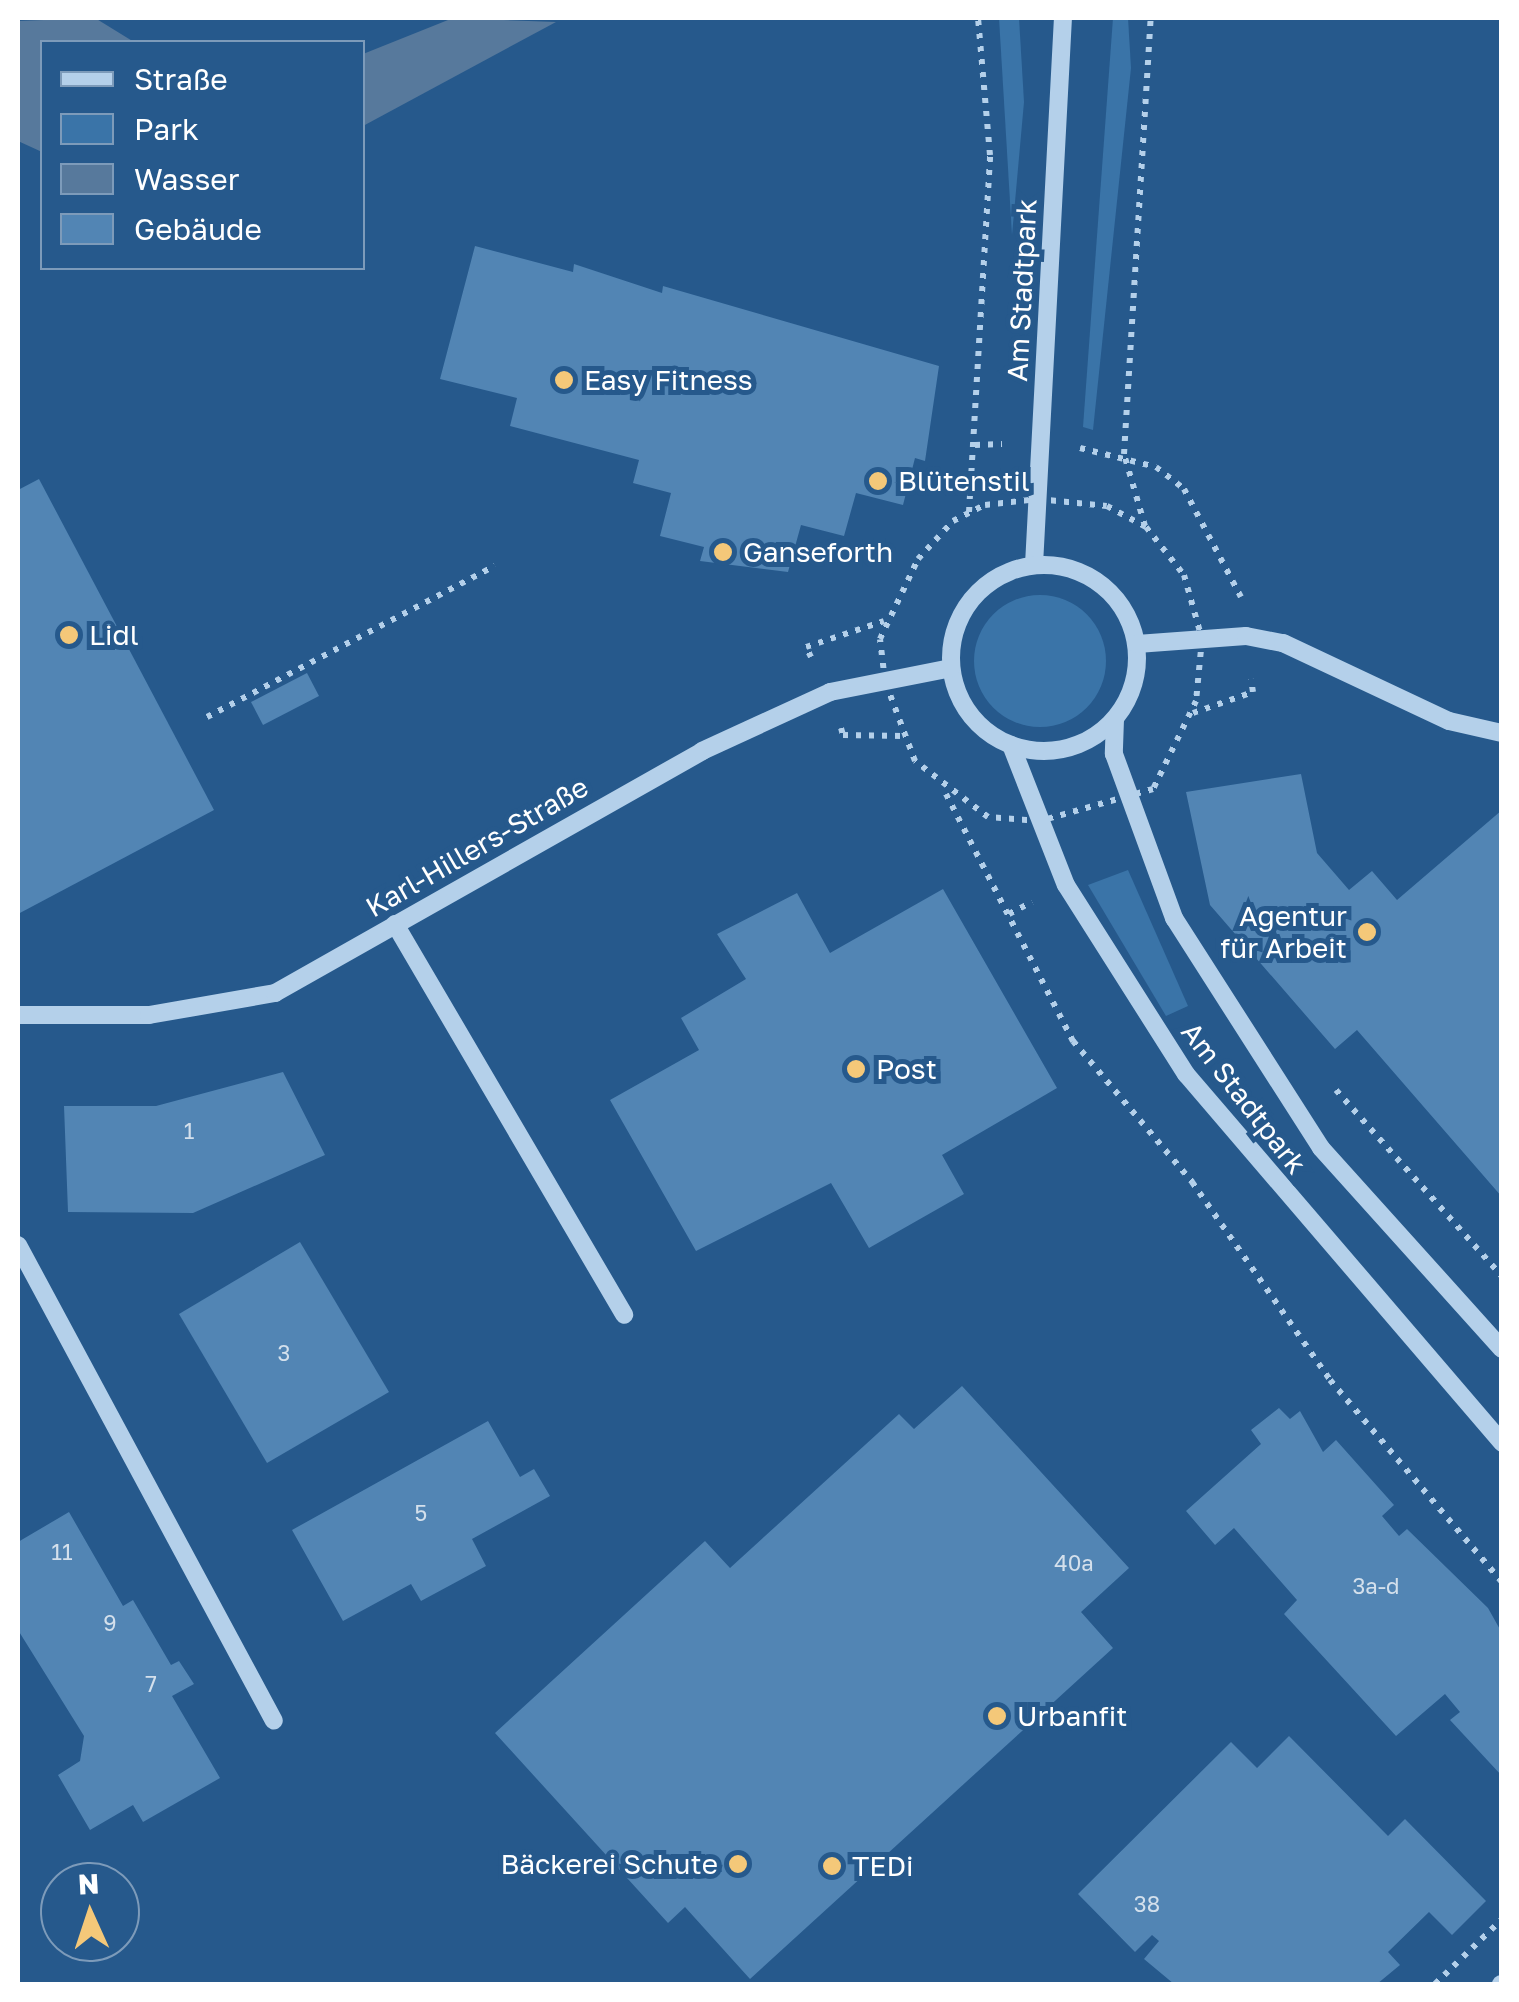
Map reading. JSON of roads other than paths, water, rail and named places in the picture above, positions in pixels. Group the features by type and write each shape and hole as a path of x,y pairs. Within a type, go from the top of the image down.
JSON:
{"street":[{"name":"Am Stadtpark","path":"1034,565 1064,18"},
{"path":"1034,565 1063,566 1112,593 1137,644 1130,696 1115,719 1067,749 1010,745 970,715 951,668 952,638 972,600 1006,573 1034,565"},
{"path":"1137,644 1246,636 1502,733"},
{"name":"Karl-Hillers-Straße","path":"18,1015 149,1015 275,993 702,751 830,692 951,668"},
{"name":"Am Stadtpark","path":"1115,719 1127,798 1174,918 1321,1148 1502,1349"},
{"name":"Am Stadtpark","path":"1010,745 1040,822 1099,948 1186,1074 1502,1443"},
{"path":"395,924 624,1315"},
{"path":"18,1245 274,1721"}],"water":[{"path":"95,18 131,40 40,40 40,151 18,141 18,21"},
{"path":"453,18 556,22 365,125 365,53"}],"place":[{"name":"Easy Fitness","path":"564,380"},
{"name":"Blütenstil","path":"878,481"},
{"name":"Ganseforth","path":"723,552"},
{"name":"Lidl","path":"69,635"},
{"name":"Agentur für Arbeit","path":"1367,932"},
{"name":"Post","path":"856,1069"},
{"name":"Urbanfit","path":"997,1716"},
{"name":"Bäckerei Schute","path":"738,1864"},
{"name":"TEDi","path":"832,1866"}]}
